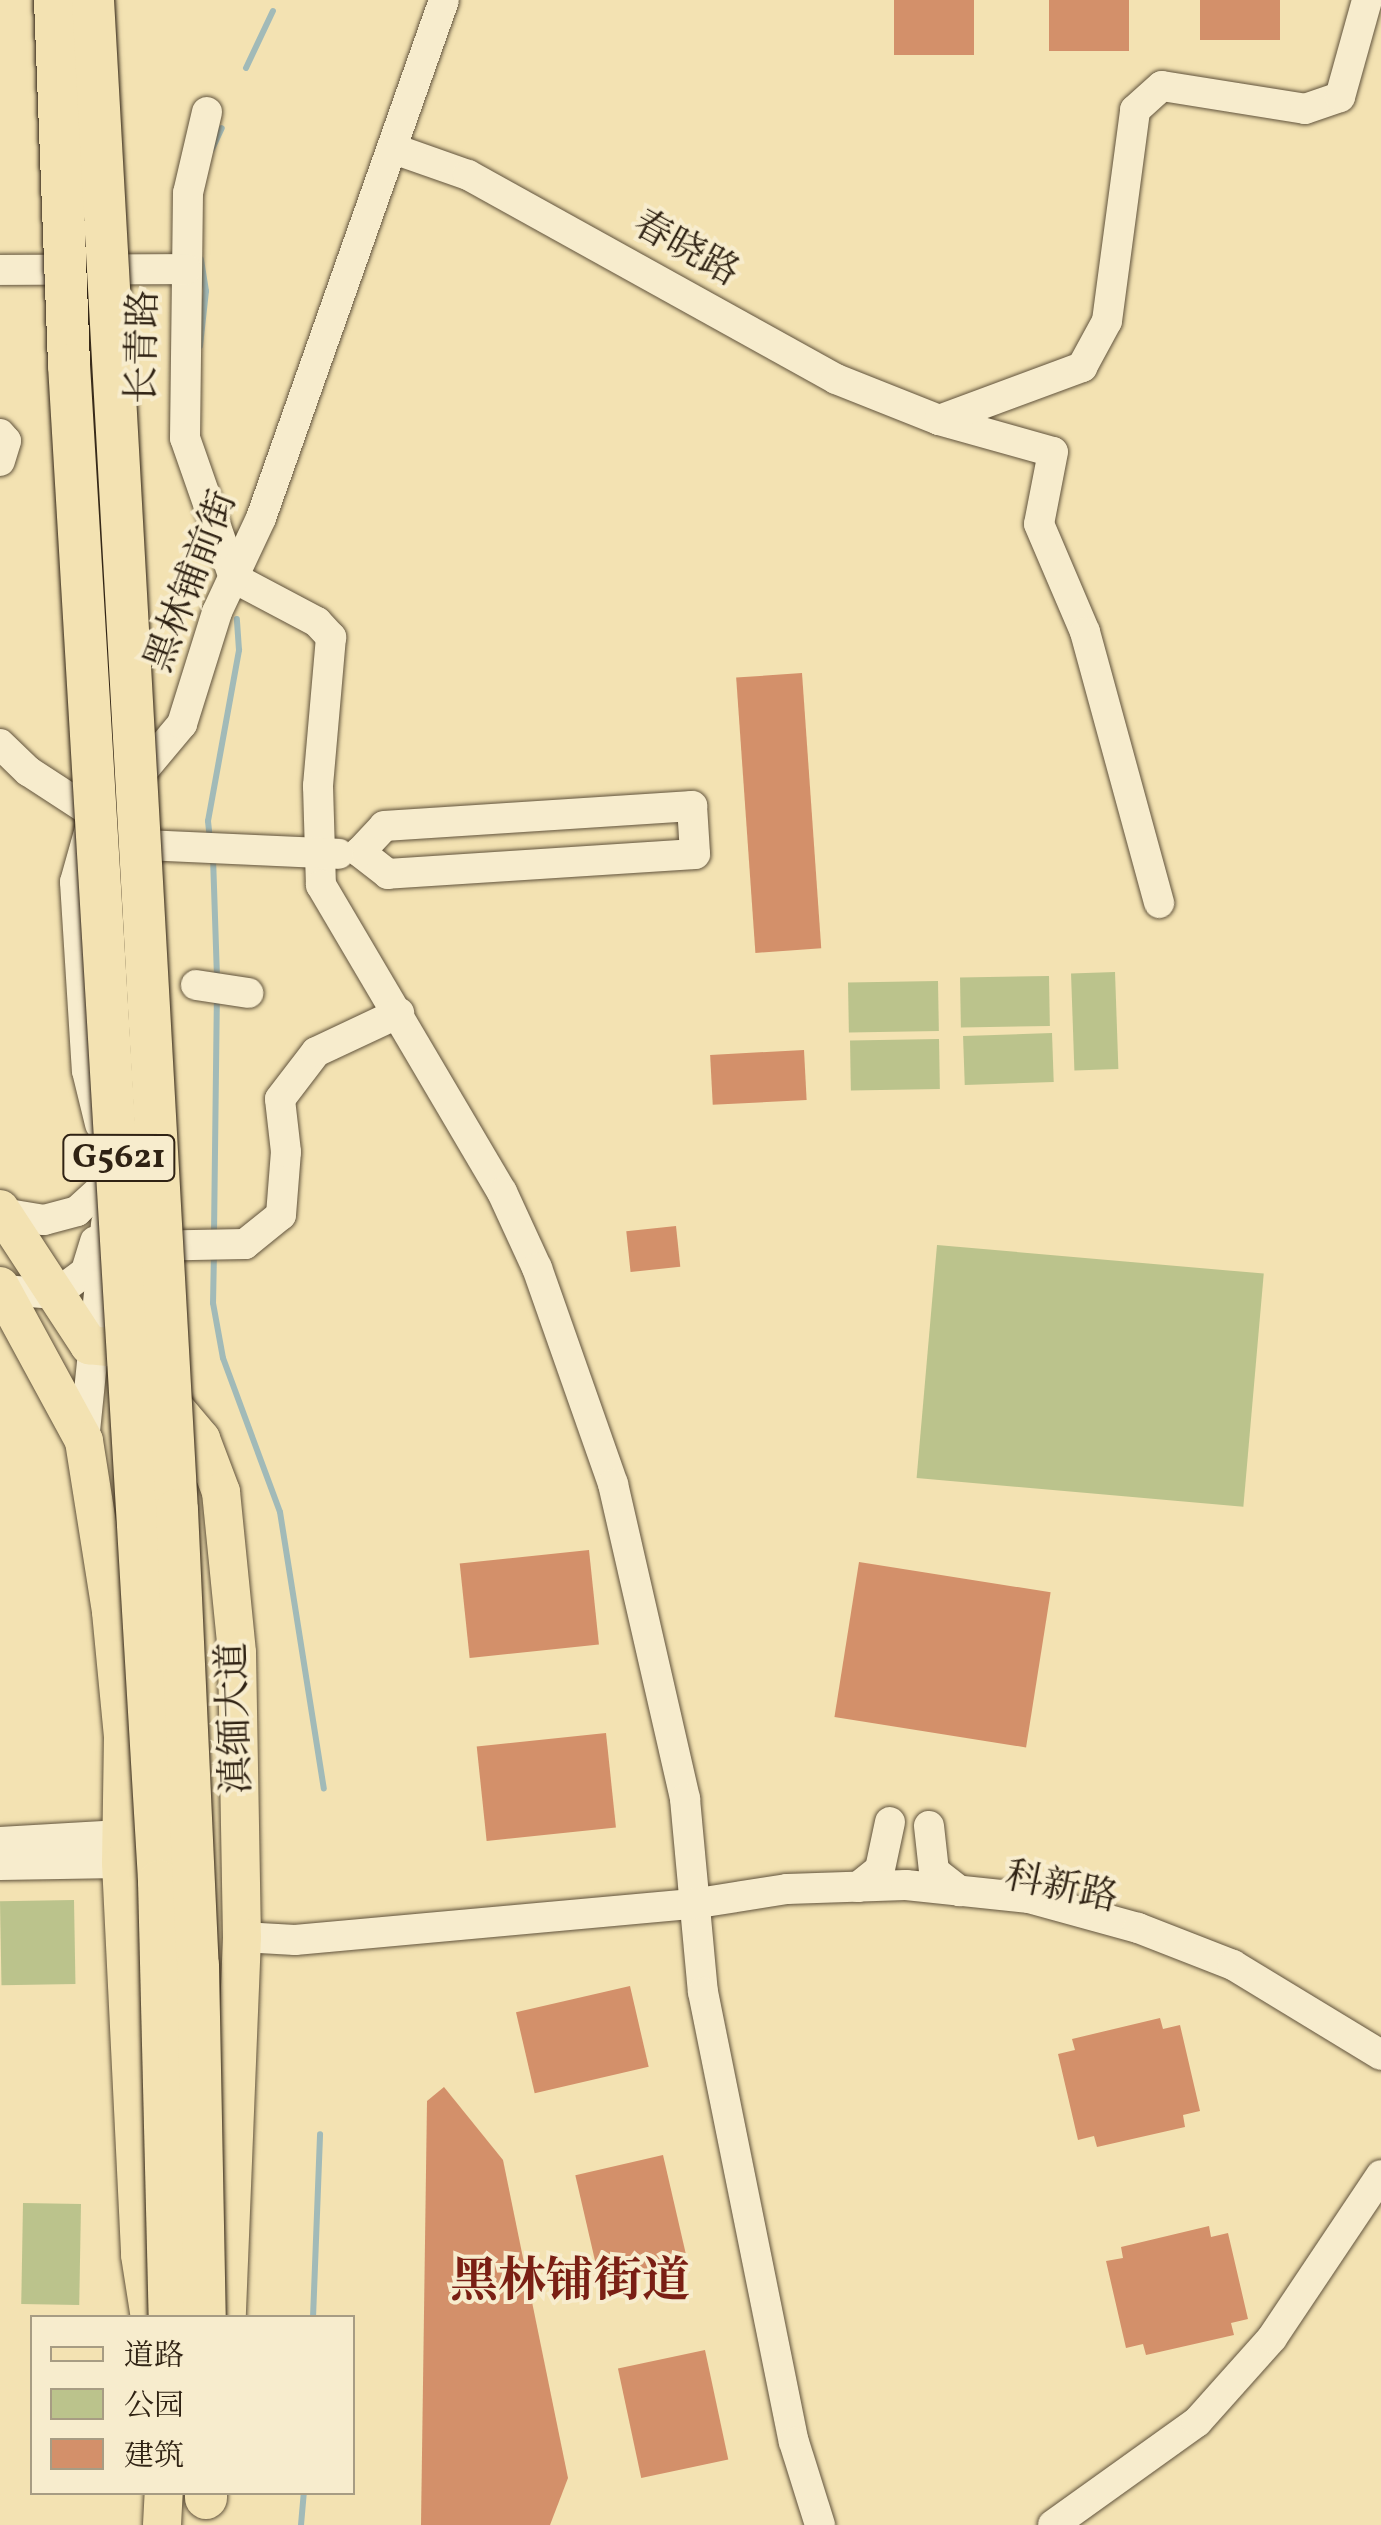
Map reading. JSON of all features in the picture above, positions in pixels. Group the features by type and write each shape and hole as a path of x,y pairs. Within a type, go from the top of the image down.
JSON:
{"highway":[{"path":"38,0 58,171"},
{"name":"G5621","path":"55,0 58,171 158,1862 170,2315"},
{"name":"G5621","path":"94,0 178,1530 205,2315"},
{"path":"102,181 114,0"}],"main road":[{"name":"滇缅大道","path":"1,1211 56,1294 201,1440 222,1492 237,1653 242,1937 227,2315"},
{"path":"1,1288 84,1442 123,1736 121,1849 140,2254 150,2315"},
{"path":"162,2525 164,2495"}],"street":[{"name":"黑林铺前街","path":"90,829 154,763 182,724 216,612 262,518 444,0"},
{"path":"939,420 1082,367 1107,321 1135,110 1162,86 1304,109 1340,98 1368,0"},
{"name":"长青路","path":"207,112 191,173 185,438 234,578"},
{"name":"春晓路","path":"394,148 468,175 836,378 939,420 1054,452 1039,524 1084,632 1159,903"},
{"path":"0,270 186,270"},
{"path":"0,434 6,442 0,461"},
{"path":"234,578 317,622 331,637 319,856 321,885 338,922 399,1013 502,1192 537,1268 613,1484 685,1799 703,1992 794,2442 820,2525"},
{"path":"0,744 90,829 172,846 319,856 360,852 384,826 692,806 695,854 388,874 360,852"},
{"path":"84,1442 107,1347 114,1248 110,1180 87,1071 75,882 90,829"},
{"path":"196,985 248,993"},
{"path":"114,1248 245,1244 281,1215 286,1152 280,1098 316,1052 399,1013"},
{"path":"1,1211 44,1220 77,1210 110,1180"},
{"path":"1,1288 56,1294 86,1271 110,1180"},
{"path":"107,1347 110,1180"},
{"path":"858,1887 880,1869 890,1822"},
{"path":"930,1826 934,1871 960,1891"},
{"path":"0,1842 121,1849"},
{"path":"0,1866 121,1849"},
{"name":"科新路","path":"242,1937 296,1940 692,1904 787,1888 960,1891 1029,1898 1138,1928 1233,1965 1381,2055"},
{"name":"科新路","path":"692,1904 905,1904 1026,1917 1132,1945 1225,1982 1381,2076"},
{"path":"1053,2525 1196,2422 1272,2338 1381,2175"}],"green space":[{"path":"1115,972 1118,1069 1074,1070 1071,974"},
{"path":"1049,976 1050,1026 961,1028 960,978"},
{"path":"938,981 939,1031 849,1033 848,983"},
{"path":"1052,1033 1054,1082 965,1085 963,1036"},
{"path":"939,1039 940,1089 851,1091 850,1041"},
{"path":"937,1245 1264,1274 1243,1507 917,1478"},
{"path":"74,1900 75,1984 1,1985 0,1901"},
{"path":"23,2203 81,2204 79,2305 21,2304"}],"building":[{"path":"894,0 974,0 974,55 894,55"},
{"path":"1049,0 1129,0 1129,51 1049,51"},
{"path":"1200,0 1280,0 1280,40 1200,40"},
{"path":"802,673 821,948 755,953 736,678"},
{"path":"804,1050 807,1100 713,1105 710,1055"},
{"path":"676,1226 680,1267 631,1272 626,1231"},
{"path":"589,1550 599,1644 470,1658 460,1564"},
{"path":"859,1562 1051,1592 1026,1747 834,1717"},
{"path":"606,1733 616,1827 487,1841 477,1747"},
{"path":"630,1986 649,2067 535,2093 516,2012"},
{"path":"1160,2018 1163,2029 1180,2025 1200,2111 1183,2115 1185,2127 1097,2147 1094,2136 1078,2140 1058,2054 1075,2050 1072,2039"},
{"path":"444,2087 503,2160 568,2478 550,2525 421,2525 427,2101"},
{"path":"663,2155 688,2261 600,2281 575,2175"},
{"path":"1209,2226 1211,2237 1228,2233 1248,2319 1231,2323 1234,2335 1146,2355 1143,2344 1126,2348 1106,2261 1123,2258 1121,2247"},
{"path":"705,2350 728,2460 641,2478 618,2369"}],"waterway":[{"path":"246,68 273,11"},
{"path":"212,149 222,128"},
{"path":"200,346 206,291 201,259"},
{"path":"210,840 208,821 239,650 237,619"},
{"path":"213,857 217,979"},
{"path":"214,1234 217,997"},
{"path":"214,1252 213,1303 223,1358 280,1512 324,1789"},
{"path":"313,2315 320,2134"},
{"path":"301,2525 304,2495"}],"district":[{"name":"黑林铺街道","path":"570,2284"}]}
